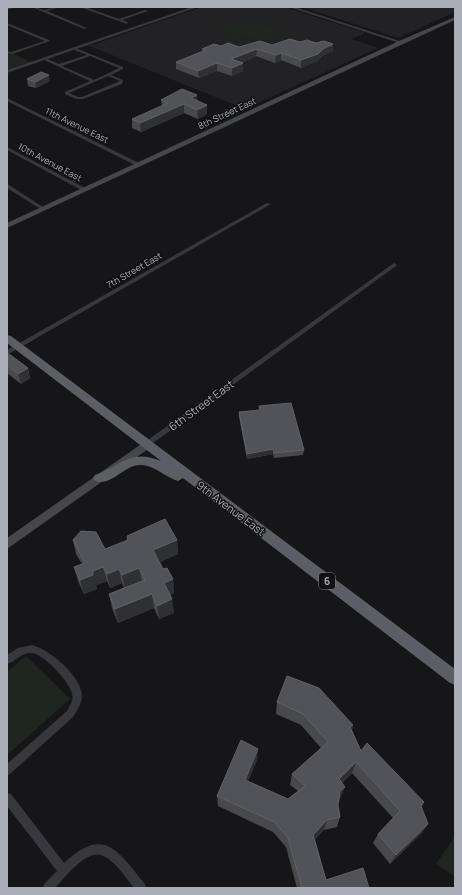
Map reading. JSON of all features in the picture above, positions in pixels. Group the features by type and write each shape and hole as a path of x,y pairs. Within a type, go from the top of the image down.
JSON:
{"highway":[{"name":"9th Avenue East","path":"7,338 455,678"},
{"path":"99,478 106,476 127,463 143,460 153,462 174,474 199,484"}],"main road":[{"name":"8th Street East","path":"7,226 455,18"},
{"name":"6th Street East","path":"7,544 147,444"}],"street":[{"path":"7,9 15,7"},
{"path":"34,7 85,28"},
{"path":"44,11 57,7"},
{"path":"82,7 127,23"},
{"path":"7,72 196,7"},
{"path":"291,7 401,42"},
{"path":"119,20 146,11"},
{"path":"7,24 48,41 9,52"},
{"path":"75,49 122,68 66,93 77,98 83,98 121,83 122,81 108,75"},
{"path":"60,65 90,55"},
{"path":"44,59 93,81"},
{"name":"11th Avenue East","path":"7,99 139,165"},
{"name":"10th Avenue East","path":"7,148 85,190"},
{"path":"7,186 44,209"},
{"name":"7th Street East","path":"7,353 269,204"},
{"name":"6th Street East","path":"147,444 394,265"},
{"path":"7,660 22,650 33,649 42,652 65,674 74,686 77,696 76,705 70,714 7,771"},
{"path":"7,798 64,872"},
{"path":"48,888 86,852 94,849 103,850 115,858 141,888"}],"shaded area":[{"path":"201,7 285,7 366,33 351,39 378,48 245,109 87,45 95,44"},
{"path":"302,7 455,7 455,12 398,38"},
{"path":"257,22 276,23 292,27 297,31 297,33 291,37 271,40 216,39 217,37 210,32 211,28 217,25 232,23","holes":["229,24 282,26 289,28 293,32 288,35 268,39 229,37 220,35 214,33 216,28 226,25 225,36 276,37 276,26"]},
{"path":"7,50 30,62 7,70"},
{"path":"26,656 70,699 7,755 7,672"},
{"path":"455,836 455,877 436,864"}],"building":[{"path":"290,39 300,42 307,40 316,43 324,41 333,44 323,49 318,54 301,60 281,53 276,55 257,49 231,59 243,63 232,68 217,63 198,71 176,62 206,50 202,49 214,44 221,46 228,43 239,47 260,41 272,45"},
{"path":"41,72 49,75 35,82 27,79"},
{"path":"182,89 197,95 191,98 207,105 197,110 184,104 140,123 132,119 168,103 161,100"},
{"path":"9,354 28,368 18,374 7,365 7,355"},
{"path":"291,403 304,450 274,453 273,449 247,454 239,412 260,410 259,406"},
{"path":"165,519 177,540 153,550 163,569 167,568 173,579 164,583 172,599 157,606 152,594 115,609 109,594 145,580 139,568 122,575 119,569 107,574 103,567 93,571 93,575 80,580 74,567 85,563 73,540 81,531 96,532 105,549 128,540 127,536"},
{"path":"287,676 319,688 353,725 350,727 361,751 367,743 424,802 421,806 428,824 396,855 378,834 400,811 356,762 339,779 345,787 340,791 338,805 340,817 327,820 313,835 326,880 363,868 369,888 302,888 288,838 274,822 217,796 241,740 258,749 245,780 288,799 305,786 292,774 328,742 303,714 277,702"}]}
